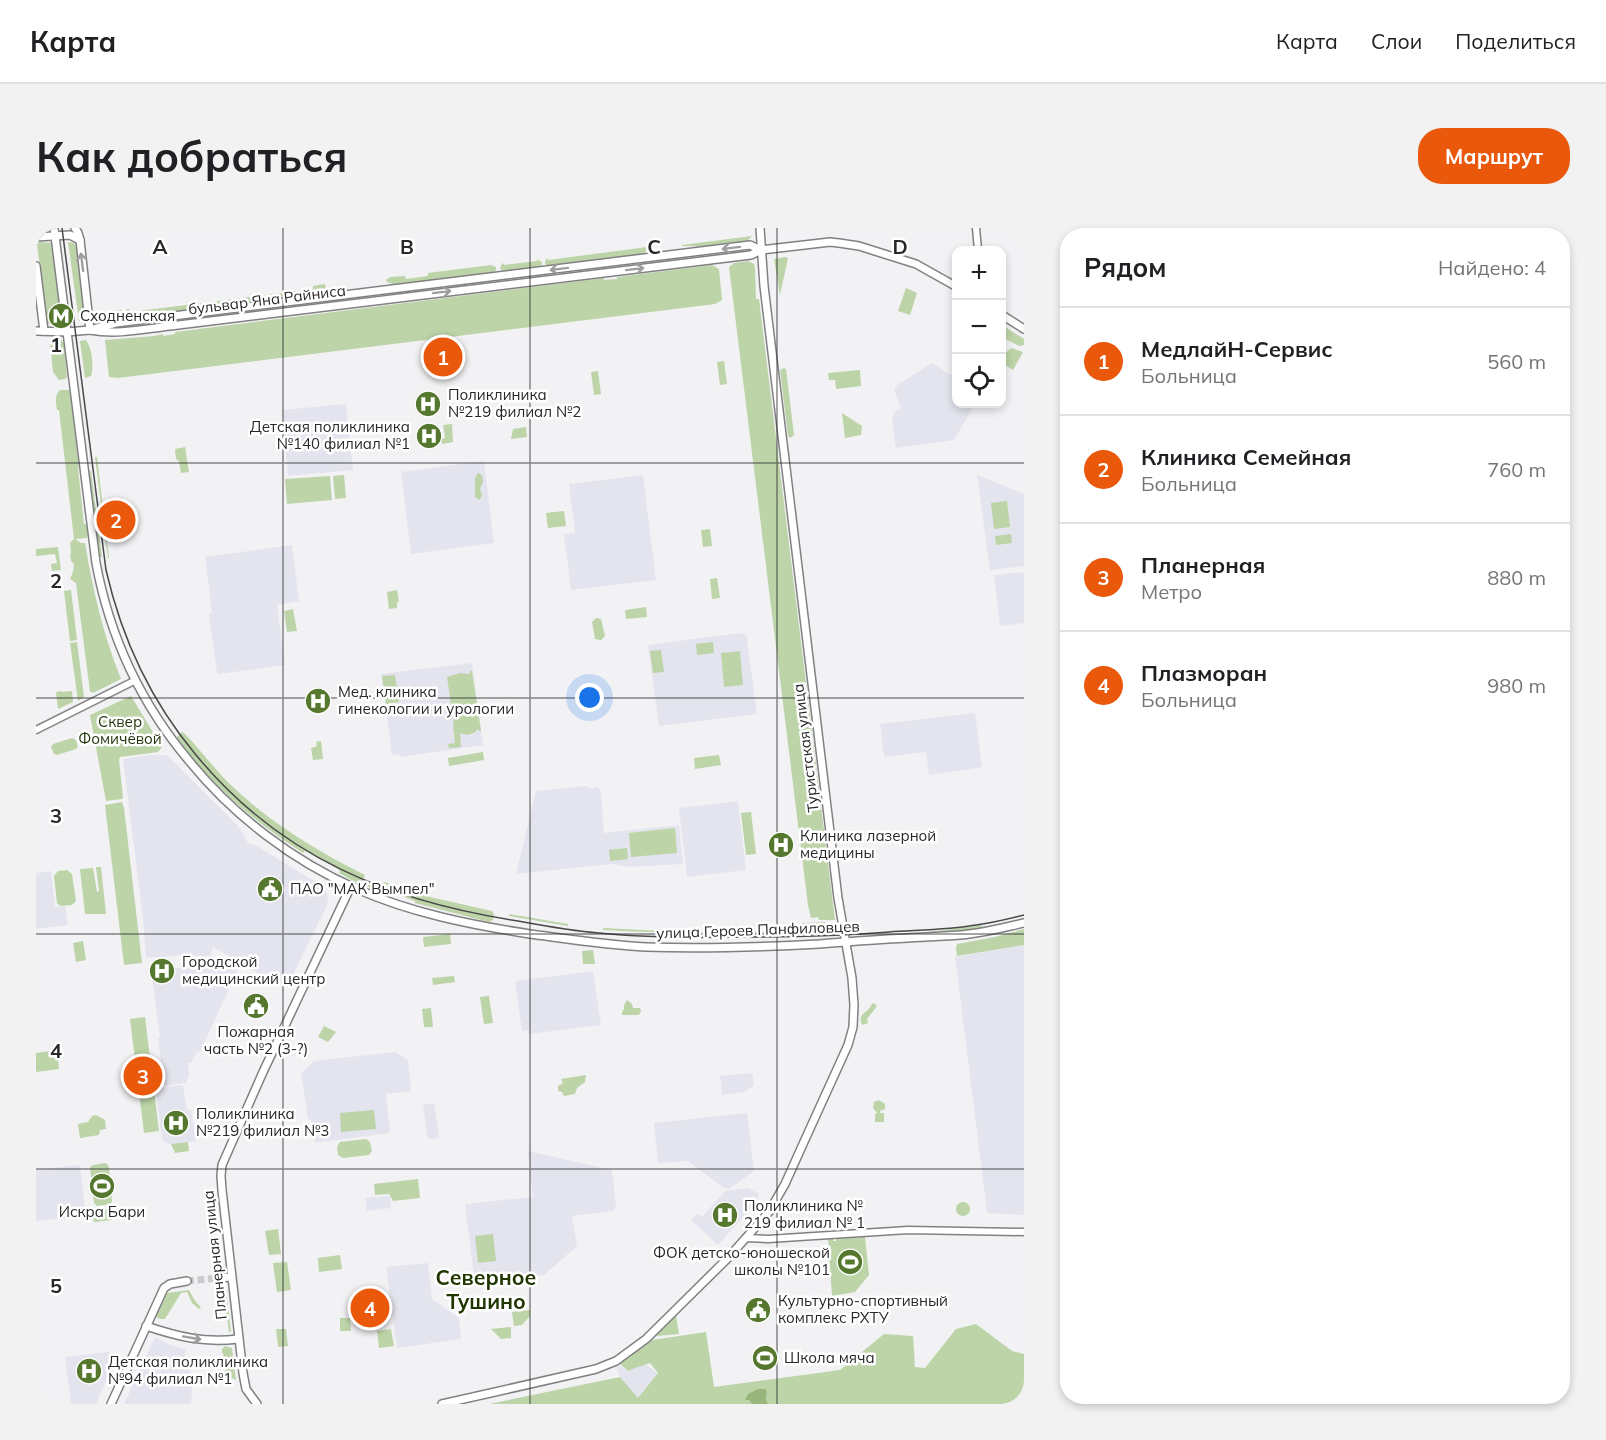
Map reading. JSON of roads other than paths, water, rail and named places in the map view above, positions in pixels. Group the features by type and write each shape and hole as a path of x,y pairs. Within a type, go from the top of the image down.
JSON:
{"main road":[{"path":"75,228 80,240 90,330"},
{"name":"Туристская улица","path":"442,1404 584,1372 616,1361 645,1339 769,1212 785,1184 848,1045 853,1027 852,978 828,818 774,369 760,228"},
{"path":"36,237 55,232 80,240"},
{"name":"улица Героев Панфиловцев","path":"55,232 98,574 108,615 134,681 173,742 197,771 236,811 262,832 301,859 351,886 418,910 487,927 602,943 690,948 758,947 966,935 1024,922"},
{"name":"бульвар Яна Райниса","path":"40,331 118,332 751,255 761,250 830,242 850,244 916,264 952,284"},
{"path":"36,266 40,331"},
{"path":"1006,318 1024,329"},
{"name":"Планерная улица","path":"146,1326 178,1336 202,1340 238,1339 221,1183 222,1166 351,886"},
{"path":"218,1278 231,1277"},
{"path":"111,1404 165,1286 187,1281"},
{"path":"238,1339 245,1384 250,1396 257,1404"}],"street":[{"path":"976,228 978,246"},
{"path":"36,730 134,681"},
{"path":"746,1238 768,1239 908,1230 1024,1232"}],"tunnel":[{"path":"187,1281 218,1278"}],"tram line":[{"path":"62,228 106,570 120,621 152,691 180,734 229,791 264,822 301,848 340,869 382,887 425,901 471,912 579,931 617,935 710,938 818,936 954,928 1024,915"}],"place":[{"name":"Сходненская","path":"61,316"},
{"name":"МедлайН-Сервис","path":"443,357"},
{"name":"Поликлиника №219 филиал №2","path":"428,404"},
{"name":"Детская поликлиника №140 филиал №1","path":"429,436"},
{"name":"Клиника Семейная","path":"116,520"},
{"name":"Мед. клиника гинекологии и урологии","path":"318,701"},
{"name":"Клиника лазерной медицины","path":"781,845"},
{"name":"ПАО \"МАК Вымпел\"","path":"270,889"},
{"name":"Городской медицинский центр","path":"162,971"},
{"name":"Пожарная часть №2 (3-?)","path":"256,1006"},
{"name":"Планерная","path":"143,1076"},
{"name":"Поликлиника №219 филиал №3","path":"176,1123"},
{"name":"Искра Бари","path":"102,1186"},
{"name":"Поликлиника № 219 филиал № 1","path":"725,1215"},
{"name":"ФОК детско-юношеской школы №101","path":"850,1262"},
{"name":"Плазморан","path":"370,1308"},
{"name":"Культурно-спортивный комплекс РХТУ","path":"758,1310"},
{"name":"Школа мяча","path":"765,1358"},
{"name":"Детская поликлиника №94 филиал №1","path":"89,1371"}],"district":[{"name":"Северное Тушино","path":"486,1290"}],"park label":[{"name":"Сквер Фомичёвой","path":"120,730"}]}
